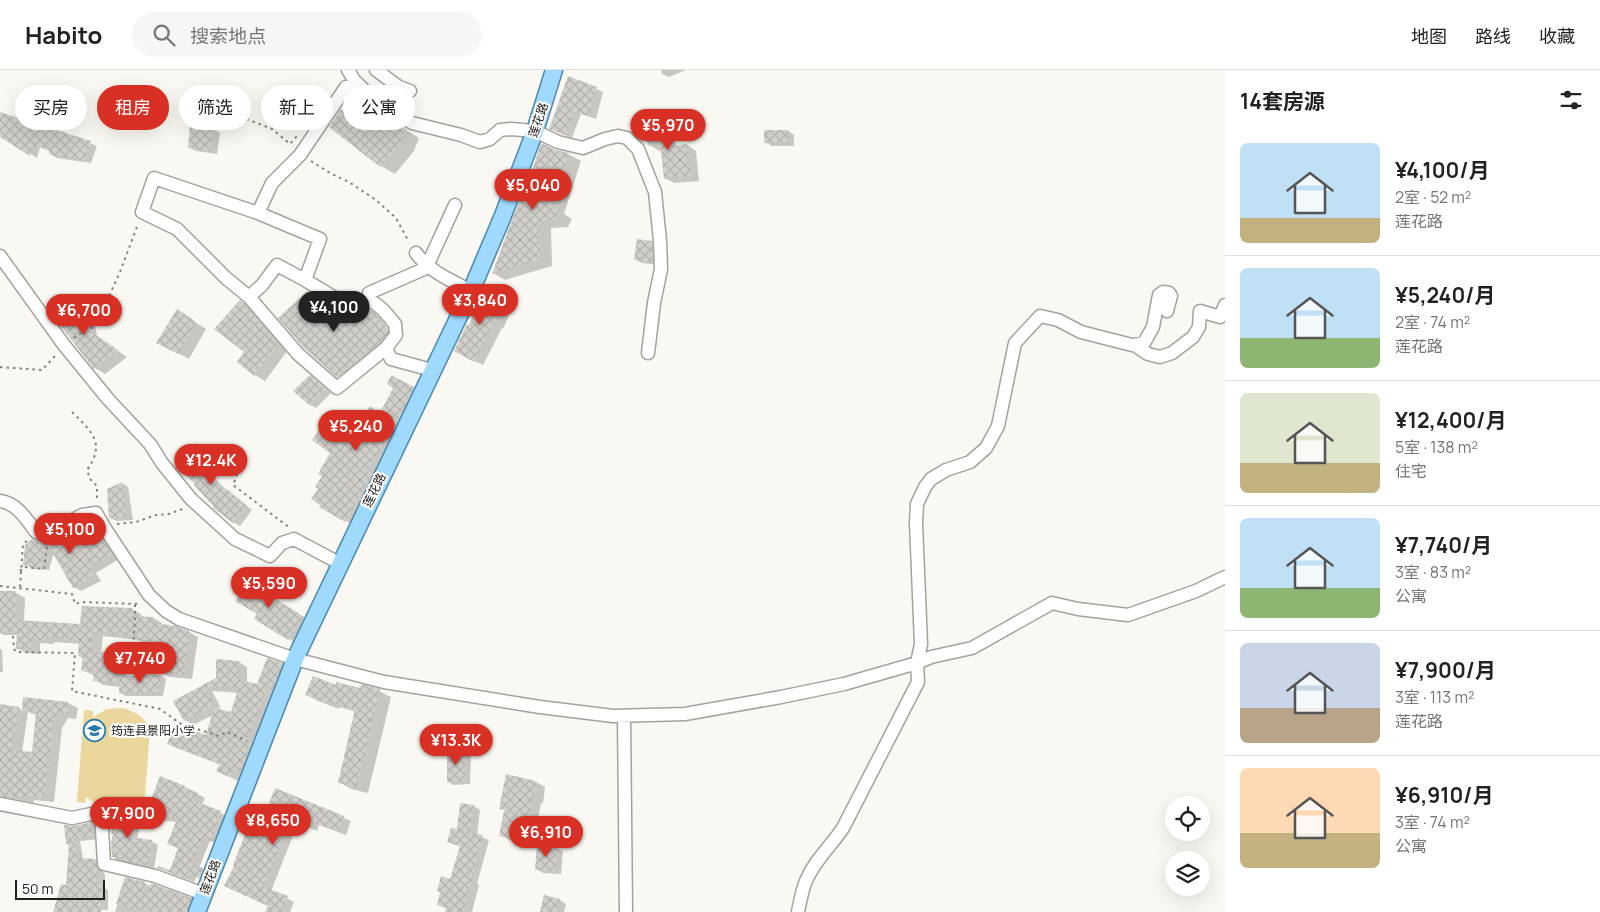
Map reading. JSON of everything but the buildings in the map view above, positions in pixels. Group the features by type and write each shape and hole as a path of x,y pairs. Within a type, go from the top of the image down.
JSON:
{"main road":[{"name":"莲花路","path":"197,912 295,659 471,291 502,218 535,131 554,70"}],"street":[{"path":"348,70 359,85"},
{"path":"376,70 396,85"},
{"path":"333,106 343,91"},
{"path":"415,124 461,135 480,142 490,139 500,130 535,131 558,142 583,148 618,136 627,138 638,149 654,192 661,269 654,303 648,353"},
{"path":"258,213 272,183 300,155 316,130"},
{"path":"249,297 262,285 277,266 305,280 344,304 362,300 375,303 395,324 396,335 386,348 337,388 298,354 249,297 213,266 177,228 142,212 154,178 258,213 320,238 305,280"},
{"path":"369,293 424,270 455,205"},
{"path":"416,253 427,266 471,291"},
{"path":"0,256 64,345 108,399 150,444 162,463 191,499 235,539 270,556 282,543 294,539 339,564"},
{"path":"1134,345 1144,343 1153,327 1159,295 1163,292 1169,292 1171,296 1166,310"},
{"path":"798,912 805,881 816,861 831,846 843,828 918,682 917,663 921,644 916,523 917,504 925,486 931,479 946,470 970,462 986,448 998,426 1015,343 1040,316 1058,320 1081,332 1134,345 1148,354 1160,357 1172,353 1193,337 1199,327 1200,311 1220,317 1225,305"},
{"path":"386,348 391,359 432,370"},
{"path":"0,501 19,510 42,533 82,514 96,513 149,595 166,611 180,619 295,659 384,682 540,707 612,716 685,714 781,698 844,684 917,663 931,657 972,648 1052,603 1078,609 1128,615 1196,590 1225,577"},
{"path":"624,716 626,912"},
{"path":"0,804 72,818 101,812 104,864 155,876 204,894"}],"path":[{"path":"273,130 290,144 302,130"},
{"path":"300,155 330,174 349,182 382,206 396,218 416,253"},
{"path":"0,367 42,370 64,345 87,329 95,327 120,272 142,212"},
{"path":"72,412 90,431 96,442 97,452 87,470 90,479 97,486 96,513"},
{"path":"195,444 211,458 220,460 237,475 233,485 290,529 294,539"},
{"path":"106,530 115,524 136,522 169,514 188,507 186,503 191,499"},
{"path":"20,571 24,567 44,569 42,533 24,544 20,571 20,587"},
{"path":"0,586 72,594 75,604 82,602 135,604 149,595"},
{"path":"132,646 135,604"},
{"path":"13,636 16,652 75,653 72,692 160,709 181,724 194,729 219,736 226,732 261,746"}],"shaded area":[{"path":"123,708 139,716 150,729 145,796 132,803 115,806 99,804 86,797 85,803 77,802 84,710 93,711 93,717 107,709"}],"place":[{"name":"筠连县景阳小学","path":"95,730"}]}
